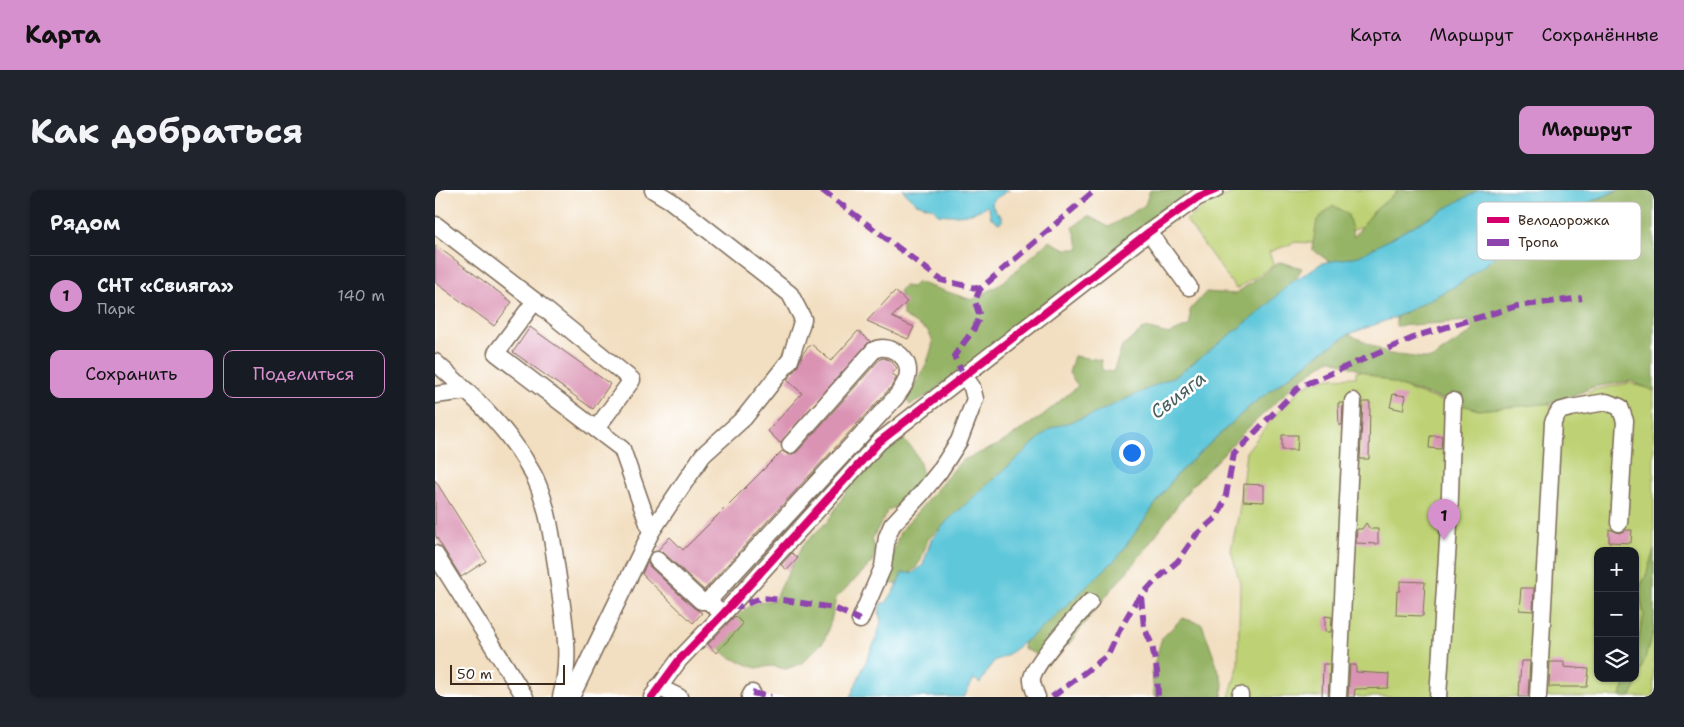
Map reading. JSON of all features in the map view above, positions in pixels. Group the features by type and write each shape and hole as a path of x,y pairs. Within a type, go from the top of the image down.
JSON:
{"street":[{"path":"571,697 651,532 703,455 744,418 790,360 803,319 790,294 671,201 653,190"},
{"path":"679,697 655,692 679,660 879,442 1149,232 1200,194 1215,190"},
{"path":"436,225 535,301 632,380 596,429"},
{"path":"1149,232 1189,287"},
{"path":"535,301 496,353 622,450 651,532"},
{"path":"708,601 896,397 908,373 907,364 900,354 888,348 880,347 874,350 790,445"},
{"path":"435,362 494,418 517,448 536,479 547,516 567,646 566,680 561,697"},
{"path":"860,620 883,567 887,537 892,525 927,486 959,441 975,399 971,387 964,376"},
{"path":"435,395 467,391"},
{"path":"1338,697 1353,401"},
{"path":"1438,697 1449,525 1453,401"},
{"path":"1538,697 1553,422 1559,411 1606,402 1620,407 1625,421 1619,523"},
{"path":"435,554 525,697"},
{"path":"657,560 701,601 708,601 723,614"},
{"path":"1037,697 1032,678 1037,668 1063,632 1090,602"}],"green space":[{"path":"1150,190 1186,190 1183,205 928,395 910,405 906,396 923,370 933,342 928,331 903,316 903,301 899,291 904,286 912,287 917,282 972,300 1001,284 1049,241 1066,249 1080,249 1073,227 1088,216 1109,227 1145,205"},
{"path":"1240,190 1449,190 1359,228 1311,243 1296,242 1269,252 1274,265 1236,289 1186,220 1213,201"},
{"path":"1399,190 1490,190 1341,270 1312,249 1317,220 1333,205 1348,215 1354,237 1374,211"},
{"path":"1618,190 1654,190 1654,391 1631,381 1593,387 1555,403 1478,410 1403,387 1330,359 1302,378 1246,430 1190,488 1144,551 1069,644 1044,658 1023,648 1024,642 1046,624 1081,590 1176,475 1250,406 1323,351 1349,334 1389,354 1431,359 1473,331 1470,321 1396,326 1396,317 1459,284 1491,260 1641,260 1641,202 1590,202"},
{"path":"1280,262 1302,268 1278,309 1198,368 985,489 928,539 921,560 914,570 896,584 890,583 888,576 900,532 961,461 1000,444 1043,415 1078,386 1069,373 1074,356 1101,360 1102,370 1113,372 1122,347 1145,328 1169,334 1190,325 1190,310 1206,292 1235,294"},
{"path":"1376,369 1409,390 1451,404 1542,401 1550,404 1551,407 1581,397 1593,390 1630,383 1654,390 1654,697 1229,697 1238,667 1240,583 1231,550 1239,512 1246,452 1277,413 1303,387 1315,381 1356,377 1356,372"},
{"path":"900,437 917,456 924,480 904,503 888,510 872,539 875,552 872,563 836,598 824,641 802,663 786,669 772,666 756,668 729,657 719,648 734,621 745,609 762,602 774,600 803,545 828,521 856,476 869,465 882,447"},
{"path":"1654,550 1654,630 1639,677 1639,636 1644,615 1639,587 1645,578"},
{"path":"1182,618 1202,624 1223,683 1222,697 1154,697 1152,671 1162,638"},
{"path":"1626,682 1637,682 1630,697 1620,697"}],"water":[{"path":"902,190 1009,190 993,200 992,206 1002,218 1002,221 999,223 991,218 989,209 986,206 969,213 956,215 938,214 933,208 916,203"},
{"name":"Свияга","path":"1479,190 1618,190 1590,202 1477,202 1477,260 1491,260 1459,284 1396,317 1349,334 1323,351 1250,406 1176,475 1118,557 1046,625 1006,656 994,661 980,683 974,679 964,697 850,697 876,639 881,622 879,614 881,603 886,603 896,588 902,573 913,573 923,565 931,540 948,520 1051,428 1092,415 1179,374 1261,311 1289,284 1322,263 1359,256"}],"building":[{"path":"435,245 512,302 494,326 435,282"},
{"path":"895,291 907,302 892,317 914,327 908,339 867,321"},
{"path":"530,327 610,384 593,409 513,352"},
{"path":"858,331 870,341 780,443 768,431 802,393 787,380 798,366 803,353 811,344 831,361"},
{"path":"884,358 891,361 897,368 892,374 897,377 891,387 704,590 664,553 658,550 670,537 683,550 782,451 789,455 797,452 880,359"},
{"path":"1393,394 1406,396 1403,410 1390,407"},
{"path":"1363,402 1370,402 1369,459 1360,459"},
{"path":"1338,403 1343,403 1342,425 1339,425"},
{"path":"1282,435 1298,435 1297,450 1282,450"},
{"path":"1430,436 1442,436 1441,449 1429,448"},
{"path":"435,480 486,561 461,577 435,535"},
{"path":"1244,484 1264,485 1264,502 1243,501"},
{"path":"1366,523 1370,529 1378,529 1378,544 1356,543 1357,529 1362,529"},
{"path":"1609,529 1619,533 1632,530 1631,543 1609,542"},
{"path":"792,553 798,558 787,570 781,565"},
{"path":"647,562 694,608 702,613 693,623 642,574"},
{"path":"1400,581 1425,582 1423,616 1396,615 1397,591 1400,591"},
{"path":"1521,588 1534,588 1533,611 1519,610"},
{"path":"735,616 743,624 716,653 708,644"},
{"path":"1325,616 1332,617 1331,632 1325,632"},
{"path":"1521,661 1530,661 1528,697 1519,697"},
{"path":"1550,662 1564,662 1564,667 1589,669 1587,687 1549,687"},
{"path":"1323,664 1330,664 1328,697 1322,697"},
{"path":"1350,665 1356,665 1356,672 1389,674 1388,688 1355,689 1354,697 1348,697"}],"marked path":[{"path":"822,190 941,280 980,289"},
{"path":"964,376 954,356 974,329 980,317 975,301 980,289 1095,190"},
{"path":"1052,697 1108,655 1135,603 1155,581 1178,561 1196,535 1217,517 1225,500 1234,454 1299,387 1420,335 1517,306 1582,298"},
{"path":"1141,596 1144,627 1152,645 1157,671 1158,697"},
{"path":"730,606 741,606 761,598 783,600 834,608 860,620"},
{"path":"752,693 771,697"}],"cycle path":[{"path":"652,697 679,660 879,442 1149,232 1198,197 1215,190"}],"place":[{"name":"СНТ «Свияга»","path":"1444,540"}]}
